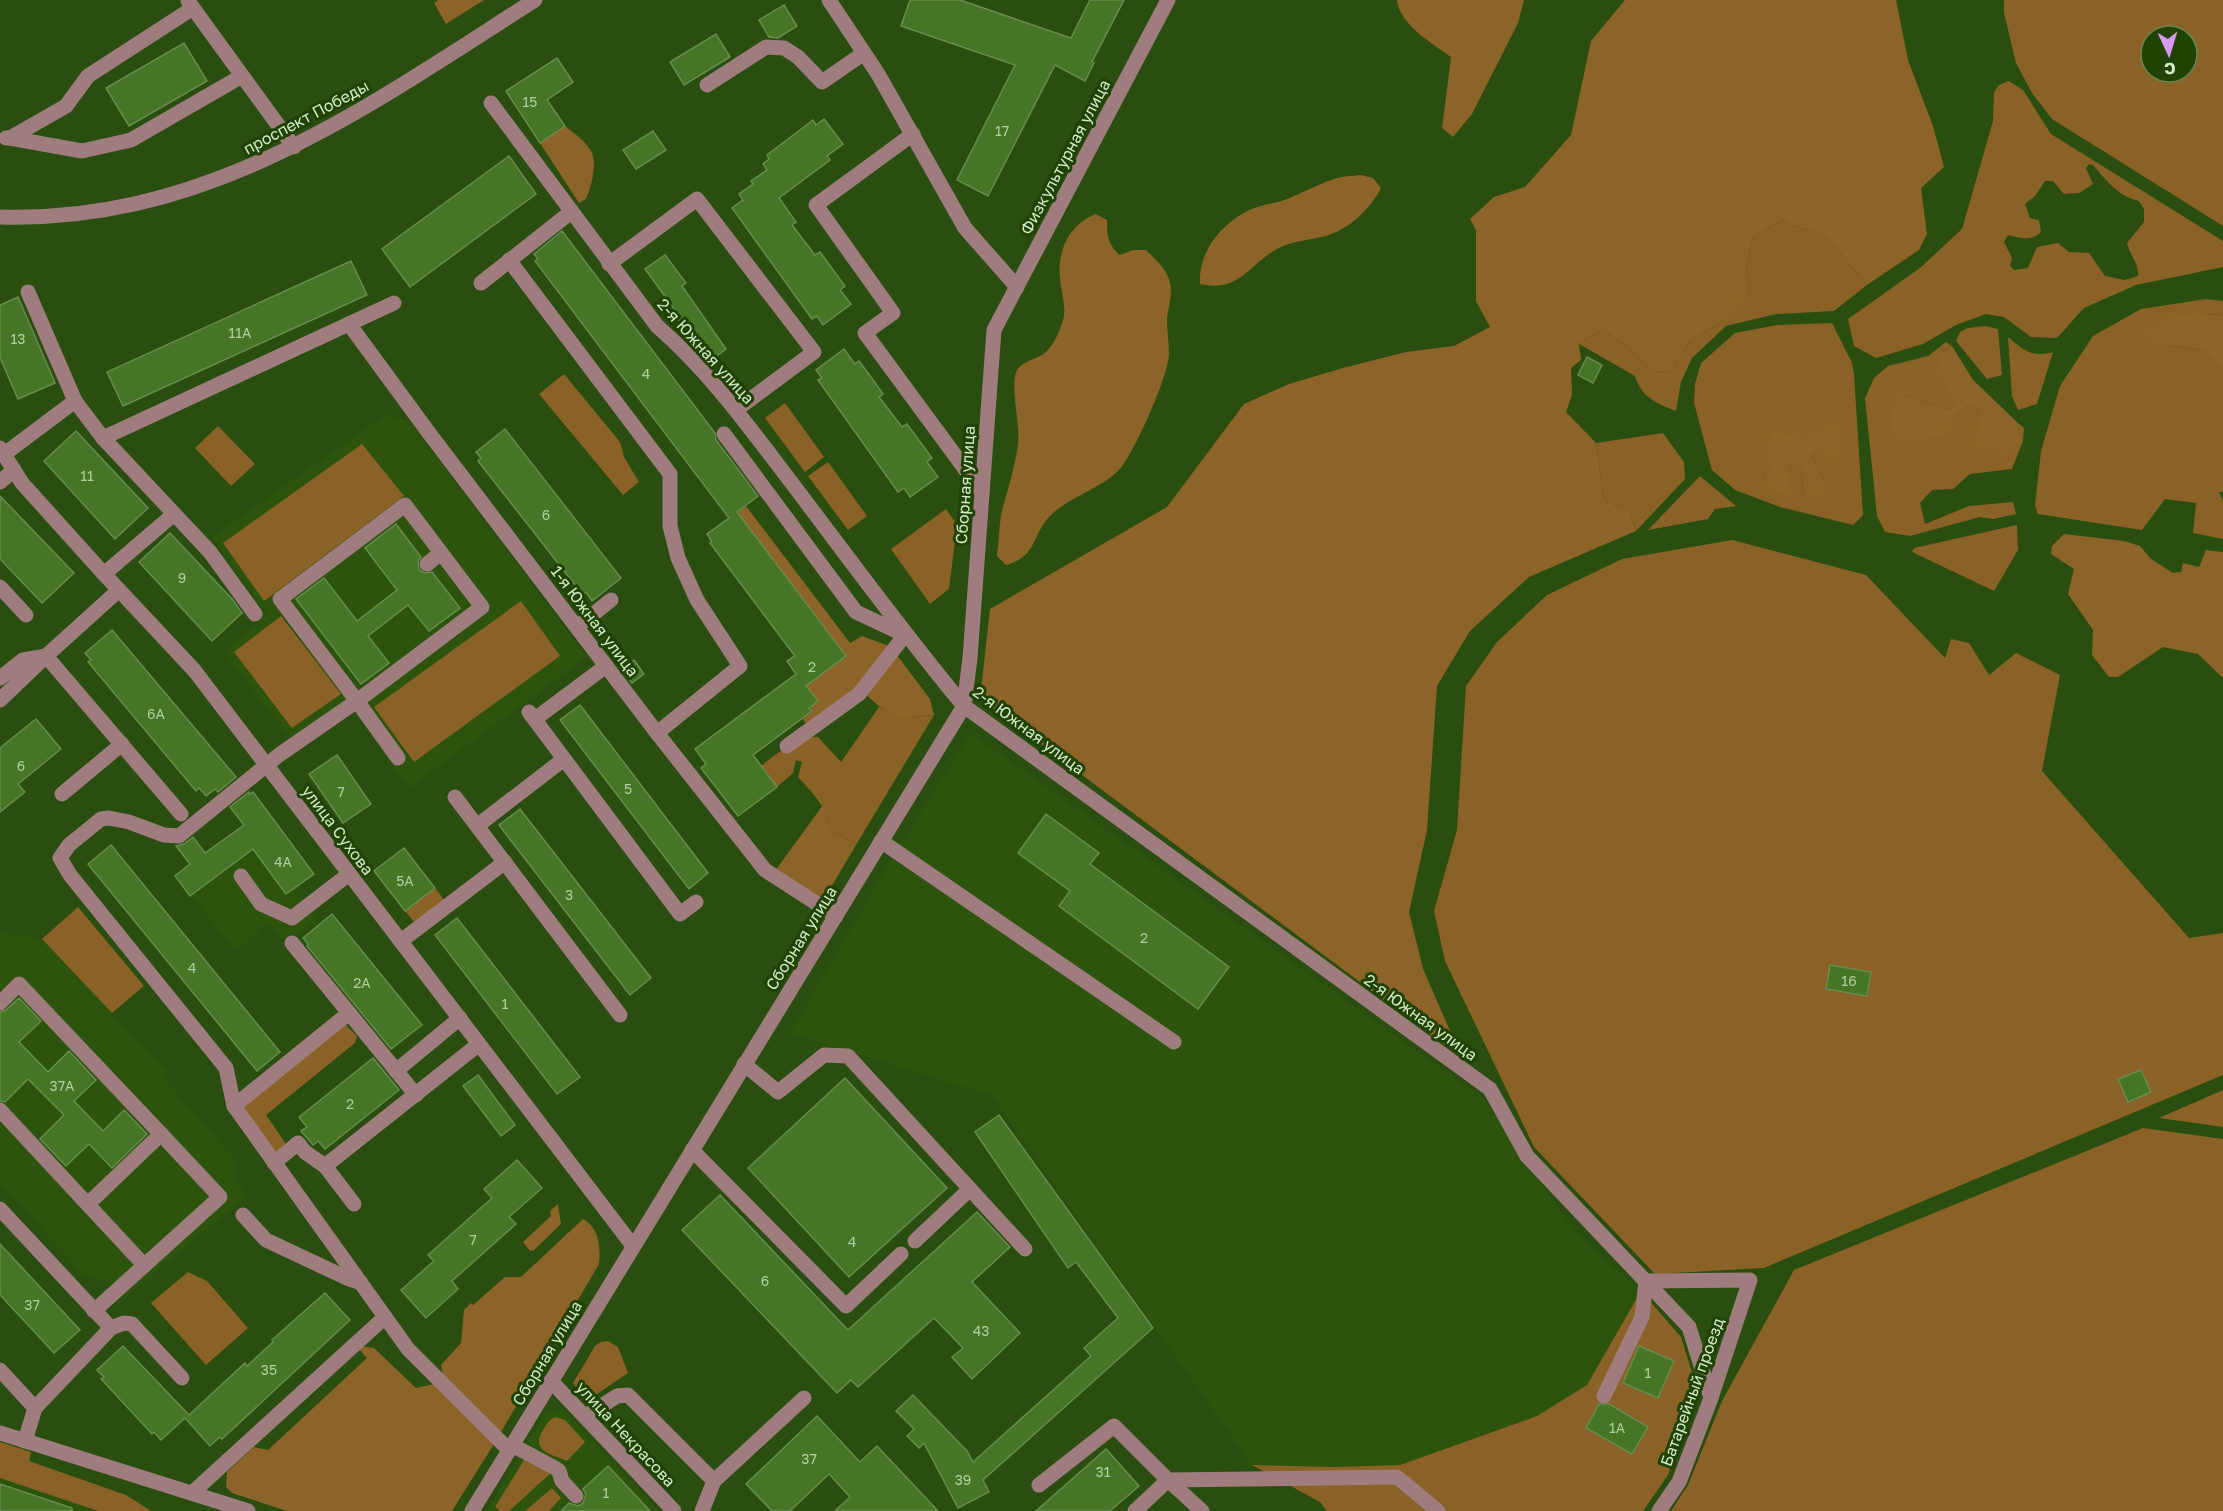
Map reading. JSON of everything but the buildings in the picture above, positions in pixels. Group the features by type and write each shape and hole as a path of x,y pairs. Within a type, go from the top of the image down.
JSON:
{"street":[{"name":"проспект Победы","path":"0,217 32,218 77,214 170,196 210,183 294,147 372,104 535,0"},
{"path":"829,0 913,134 965,228 1017,287"},
{"name":"Физкультурная улица","path":"994,330 1168,0"},
{"path":"5,138 66,106 88,76 190,4 294,147"},
{"path":"707,85 766,47 784,48 798,57 822,82 864,53"},
{"path":"5,138 82,151 131,140 242,76"},
{"name":"2-я Южная улица","path":"491,103 657,326 684,350 735,410 906,635 964,706 1490,1089 1527,1156 1689,1328 1712,1398"},
{"path":"913,134 816,205 893,313 866,333 982,492"},
{"path":"609,264 697,199 814,352 735,410"},
{"path":"481,283 571,212"},
{"path":"509,260 670,474 670,526 678,558 697,600 740,666 657,733"},
{"path":"28,292 75,401 103,438 210,552 255,614"},
{"path":"103,438 394,303"},
{"name":"1-я Южная улица","path":"349,324 657,733 765,870 836,916"},
{"name":"Сборная улица","path":"472,1511 964,706 970,658 994,330"},
{"path":"2,452 75,401"},
{"path":"724,434 856,612 906,635 859,694 787,746"},
{"name":"улица Сухова","path":"2,452 22,483 194,670 633,1246"},
{"path":"0,482 14,470"},
{"path":"398,758 357,701 280,599 405,505 482,607 357,701 266,765 179,836 164,835 129,822 109,818 101,819 69,845 60,858 70,875 225,1068 234,1106 414,1355 511,1448 559,1471 562,1481 576,1496"},
{"path":"104,574 174,514"},
{"path":"427,564 441,553"},
{"path":"0,587 26,615"},
{"path":"0,700 119,590"},
{"path":"577,627 611,600"},
{"path":"0,678 23,660 46,656"},
{"path":"46,656 181,814"},
{"path":"606,666 532,716 680,914 696,902"},
{"path":"62,794 122,744"},
{"path":"477,826 564,759"},
{"path":"455,797 620,1015"},
{"path":"881,841 1174,1042"},
{"path":"401,941 505,862"},
{"path":"241,876 261,904 292,918 349,874"},
{"path":"292,943 416,1095"},
{"path":"0,1003 19,984 220,1197 94,1311"},
{"path":"234,1106 349,1012"},
{"path":"396,1071 460,1018"},
{"path":"325,1166 479,1044"},
{"path":"744,1064 778,1092 824,1055 848,1056 1025,1249"},
{"path":"0,1110 144,1265"},
{"path":"88,1204 161,1134"},
{"path":"274,1162 298,1143 305,1152 325,1166 354,1204"},
{"path":"693,1150 846,1306 901,1254"},
{"path":"915,1241 970,1189"},
{"path":"0,1209 111,1328"},
{"path":"243,1215 266,1240 349,1280 361,1283"},
{"name":"Батарейный проезд","path":"1646,1281 1750,1280 1712,1398 1679,1482 1659,1511"},
{"path":"1604,1396 1642,1317 1646,1281"},
{"path":"192,1493 386,1317"},
{"path":"25,1441 35,1408 111,1328 124,1323 132,1324 182,1378"},
{"path":"0,1370 35,1408"},
{"name":"улица Некрасова","path":"551,1381 674,1511"},
{"path":"586,1416 617,1396 628,1395 714,1481"},
{"path":"702,1511 714,1481 804,1398"},
{"path":"1039,1485 1114,1425 1202,1511"},
{"path":"0,1433 248,1511"},
{"path":"1135,1511 1168,1480 1397,1477 1438,1511"}],"shaded area":[{"path":"438,0 484,0 446,24 434,3"},
{"path":"1397,0 1524,0 1518,23 1472,114 1453,137 1442,128 1451,57 1410,25 1399,9"},
{"path":"1625,0 1896,0 1908,60 1933,126 1944,167 1921,188 1927,234 1919,250 1867,285 1826,236 1791,225 1782,219 1752,239 1746,268 1749,293 1745,301 1723,320 1689,342 1671,372 1652,371 1632,350 1602,329 1579,344 1581,360 1571,368 1572,395 1566,412 1596,443 1604,500 1630,512 1636,531 1529,577 1470,631 1437,686 1427,830 1409,912 1423,969 1462,1058 980,699 990,609 1167,507 1244,404 1289,384 1343,368 1406,352 1454,346 1490,327 1476,301 1476,230 1470,219 1494,197 1525,187 1571,135 1591,41"},
{"path":"2004,0 2223,0 2223,226 2052,119 2032,93 2016,63 2004,13"},
{"path":"2009,81 2023,90 2051,134 2223,241 2223,267 2136,285 2084,308 2057,338 2031,337 2004,317 1986,314 1956,325 1923,344 1876,358 1854,346 1848,319 1920,268 1962,229 1993,121 1994,92 1999,85","holes":["2089,164 2093,165 2113,187 2125,196 2139,201 2144,209 2144,222 2127,243 2137,267 2138,276 2125,280 2105,276 2089,253 2069,252 2058,243 2037,247 2028,268 2014,270 2010,266 2012,258 2004,242 2008,235 2029,238 2041,232 2039,220 2030,218 2025,204 2035,196 2045,181 2053,181 2064,194 2079,193 2093,184 2086,168"]},
{"path":"565,126 587,145 593,158 594,170 590,189 586,199 579,203 540,143"},
{"path":"1361,175 1373,178 1381,188 1364,212 1348,225 1322,237 1281,247 1244,275 1226,284 1214,286 1200,284 1200,273 1207,251 1220,232 1237,217 1252,209 1287,199 1322,183"},
{"path":"1096,214 1107,220 1109,240 1120,255 1133,250 1146,250 1167,274 1171,292 1167,319 1169,355 1167,365 1140,434 1118,471 1058,509 1044,523 1029,551 1006,565 997,556 1001,515 1018,444 1015,376 1023,364 1046,352 1056,337 1064,315 1060,269 1063,249 1079,224"},
{"path":"1782,219 1791,225 1826,236 1867,285 1834,311 1776,314 1726,326 1692,358 1681,382 1676,411 1646,395 1635,376 1579,344 1602,329 1632,350 1652,371 1671,372 1689,342 1723,320 1749,293 1746,268 1752,239"},
{"path":"2206,299 2223,301 2223,315 2201,314 2164,345 2203,350 2223,370 2223,492 2219,492 2223,501 2223,539 2193,533 2196,503 2165,499 2142,530 2038,514 2035,505 2041,451 2060,386 2093,336 2141,309"},
{"path":"2201,314 2223,315 2223,370 2203,350 2164,345 2146,334 2165,318"},
{"path":"1832,323 1852,363 1863,515 1853,525 1780,507 1735,490 1712,470 1694,403 1695,384 1701,363 1735,333 1777,325","holes":["1823,425 1820,448 1811,455 1825,485 1804,494 1801,468 1793,463 1788,470 1763,478 1770,464 1807,441"]},
{"path":"1985,326 1998,329 2002,375 1987,379 1956,341 1960,332 1968,328"},
{"path":"2008,337 2028,352 2046,354 2053,352 2037,404 2018,410 2012,396"},
{"path":"1946,342 1952,346 1940,352 1959,405 1947,410 1900,394 1955,417 1967,406 1982,412 2020,436 2017,422 2024,428 2023,441 2012,469 1970,474 1953,489 1932,490 1920,503 1925,524 1969,506 2013,502 2016,514 1993,519 1980,517 1910,536 1885,532 1877,516 1865,398 1874,378 1888,366 1928,356"},
{"path":"1952,346 1973,380 2017,422 2020,436 2006,452 1976,446 1982,412 1967,406 1955,417 1946,435 1905,441 1893,432 1891,409 1900,394 1947,410 1958,405 1937,372 1940,352"},
{"path":"564,374 620,442 624,457 639,482 623,495 539,394"},
{"path":"785,403 824,457 805,472 765,418"},
{"path":"385,415 408,420 587,657 409,788 346,701 291,739 229,659 228,648 267,614 212,537"},
{"path":"1823,425 1836,425 1841,448 1833,460 1820,448 1811,455 1825,485 1818,499 1804,494 1801,468 1793,463 1788,470 1790,495 1769,490 1763,478 1770,464 1766,448 1774,432 1807,440"},
{"path":"218,426 255,464 231,486 195,448"},
{"path":"1663,433 1684,462 1685,479 1636,531 1630,512 1604,500 1596,443"},
{"path":"362,444 404,496 264,601 223,543"},
{"path":"828,462 867,516 848,530 808,476"},
{"path":"1700,476 1736,506 1715,509 1708,519 1648,530"},
{"path":"746,506 850,643 862,636 889,646 857,688 807,725 802,718 812,711 806,686 846,656 737,512"},
{"path":"946,509 957,525 949,589 930,604 891,549"},
{"path":"2017,525 2018,550 1994,591 1912,552 1914,548"},
{"path":"2064,534 2124,541 2140,546 2151,559 2173,573 2181,572 2183,563 2199,567 2206,550 2223,552 2223,678 2198,654 2163,647 2118,677 2109,677 2092,655 2093,630 2068,594 2074,569 2051,554 2052,546"},
{"path":"1732,540 1866,575 1945,658 1951,639 1969,643 1989,675 2016,653 2060,675 2042,771 2189,938 2223,933 2223,1075 1764,1268 1655,1274 1534,1147 1445,961 1434,911 1457,830 1466,686 1497,642 1547,595 1622,559"},
{"path":"521,601 560,656 414,762 374,707"},
{"path":"281,616 341,694 292,728 234,652"},
{"path":"896,654 930,699 934,715 896,715 882,708 866,694"},
{"path":"879,707 906,716 934,715 856,845 842,836 828,832 828,823 823,808 798,777 802,762 796,760 793,773 777,787 761,766 788,746 811,737 818,737 841,762"},
{"path":"971,733 1483,1098 1576,1234 1641,1291 1587,1385 1537,1416 1400,1465 1333,1467 1252,1465 991,1095 790,1033 897,850"},
{"path":"823,805 828,832 842,836 856,845 824,899 775,871"},
{"path":"265,808 314,874 293,889 317,920 286,944 268,922 236,951 175,876"},
{"path":"435,888 445,901 415,923 405,911"},
{"path":"78,907 144,986 112,1013 42,939"},
{"path":"0,933 42,939 165,1069 165,1080 238,1163 234,1177 247,1195 123,1300 107,1284 83,1274 0,1183"},
{"path":"346,1025 357,1036 355,1043 266,1115 286,1144 277,1152 272,1151 241,1109"},
{"path":"2223,1090 2223,1127 2159,1118"},
{"path":"2143,1128 2223,1139 2223,1511 1671,1511 1688,1485 1722,1401 1794,1270"},
{"path":"558,1204 561,1224 534,1250 530,1251 523,1242 551,1216 550,1211"},
{"path":"583,1219 593,1227 598,1238 599,1264 501,1432 443,1375 441,1365 461,1343 464,1310 505,1277 521,1277"},
{"path":"188,1272 207,1281 248,1328 206,1365 151,1303"},
{"path":"1641,1291 1681,1337 1699,1395 1668,1475 1643,1511 1327,1511 1320,1502 1252,1465 1333,1467 1400,1465 1537,1416 1587,1385"},
{"path":"608,1341 618,1347 628,1373 591,1398 584,1398 573,1383 595,1346"},
{"path":"360,1346 374,1348 416,1388 434,1384 494,1444 452,1511 287,1511 232,1493 226,1487 227,1472 254,1447 268,1450 367,1358 358,1348"},
{"path":"561,1410 568,1414 659,1511 486,1511 544,1415 550,1411"},
{"path":"556,1417 565,1420 585,1442 567,1461 544,1451 539,1443 546,1426"},
{"path":"0,1442 31,1452 29,1461 126,1495 151,1511 98,1511 0,1478"},
{"path":"524,1460 551,1473 509,1511 500,1511 495,1507"},
{"path":"0,1478 98,1511 0,1511"},
{"path":"552,1488 561,1498 549,1511 525,1511"}]}
